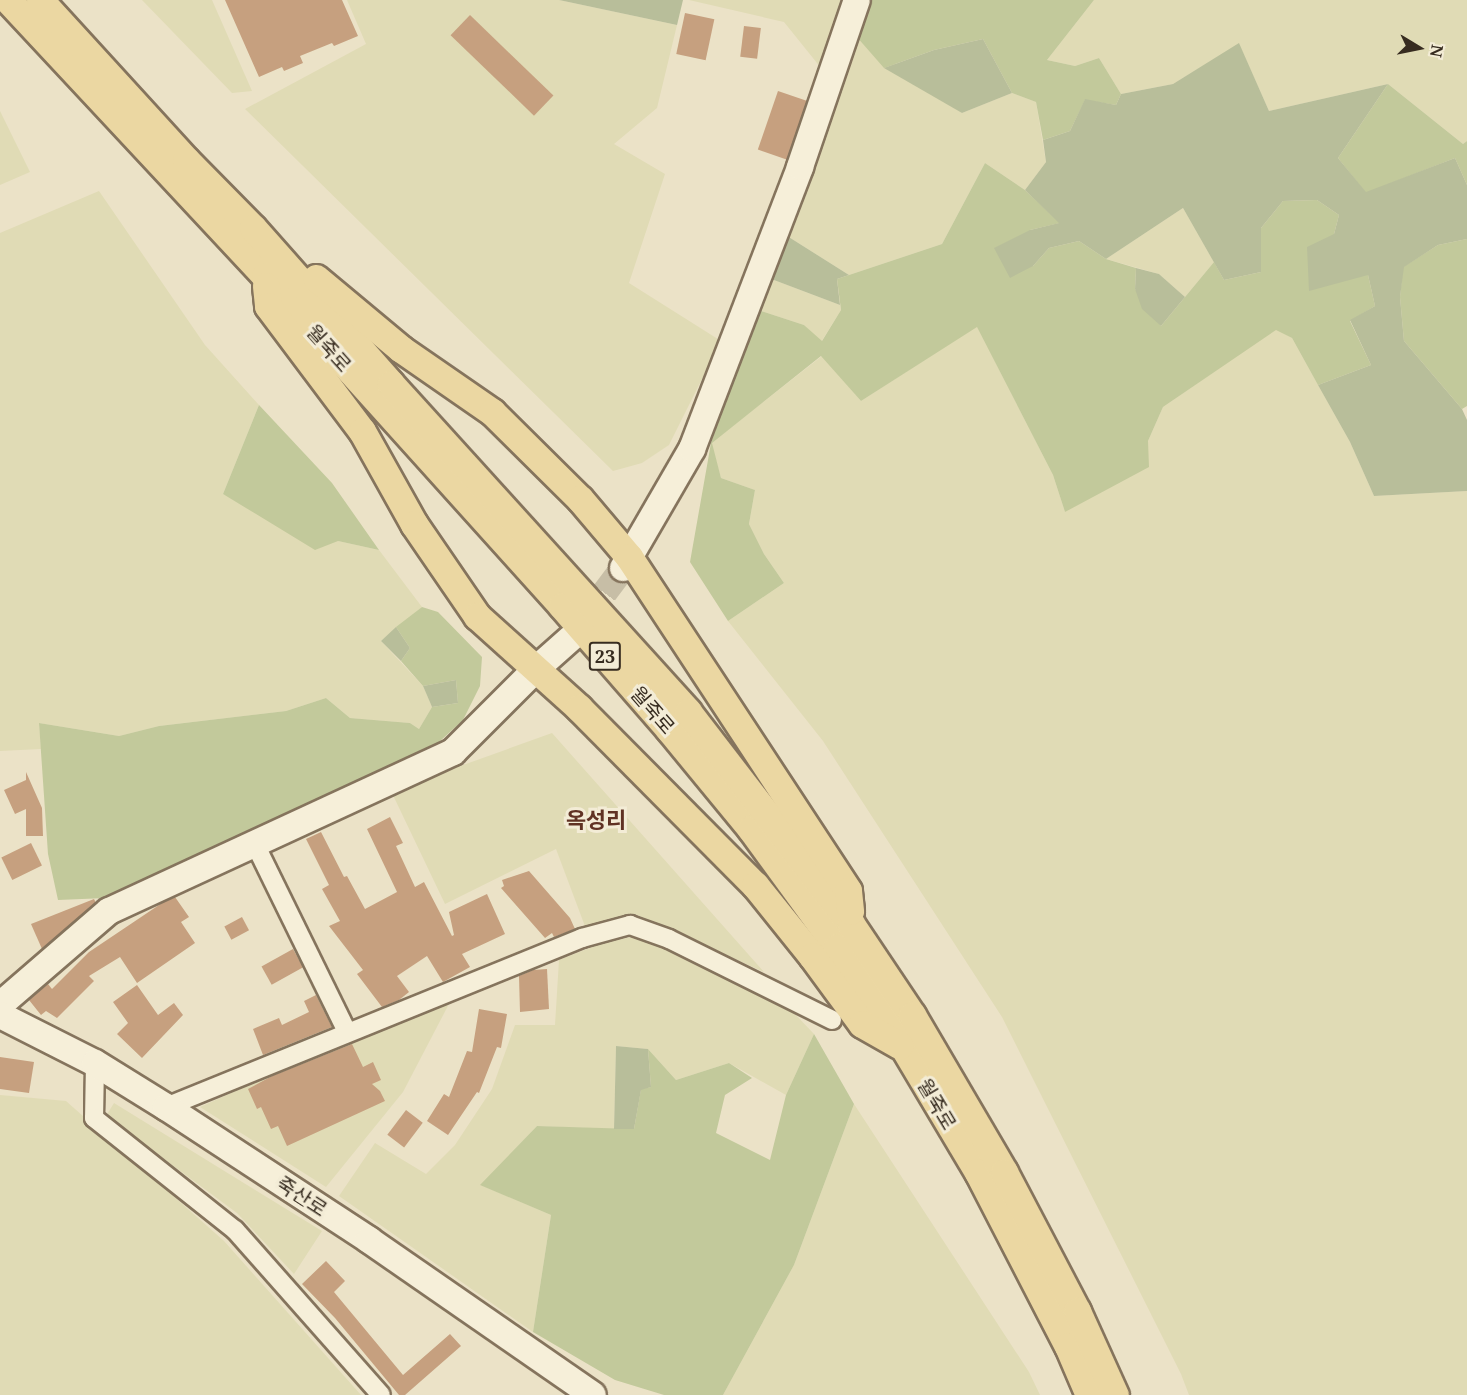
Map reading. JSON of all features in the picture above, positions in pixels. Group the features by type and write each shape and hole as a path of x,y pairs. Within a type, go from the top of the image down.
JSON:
{"main road":[{"name":"월죽로","path":"9,0 265,276 669,729 758,838 837,947 904,1048 978,1172 1068,1346 1089,1395"},
{"name":"월죽로","path":"40,0 186,160 253,228 391,384 688,711 851,924 912,1015 1004,1172 1077,1311 1115,1395"},
{"path":"253,228 281,237 330,291 400,349 492,412 580,498 626,562 848,891 851,924"},
{"path":"265,276 268,306 362,431 444,571 477,616 579,708 755,885 813,956 862,1024 904,1048"}],"street":[{"path":"626,562 692,449 800,167 857,0"},
{"path":"0,1005 109,911 453,752 535,670 570,639"},
{"path":"255,844 347,1032"},
{"path":"166,1107 582,938 630,925 669,939 832,1020"},
{"name":"죽산로","path":"0,1015 95,1063 166,1107 369,1240 592,1395"},
{"path":"95,1063 94,1118 236,1230 381,1395"}],"shaded area":[{"path":"142,0 212,0 252,91 232,93"},
{"path":"347,0 559,0 677,25 657,108 614,144 665,174 629,283 721,341 669,445 642,463 613,471 245,109 366,44"},
{"path":"689,0 845,0 821,68 784,22"},
{"path":"1094,0 1467,0 1467,141 1463,144 1388,84 1269,111 1239,44 1173,84 1121,94 1099,58 1075,66 1047,60"},
{"path":"856,36 962,113 1012,93 1036,102 1046,162 1025,190 985,163 942,244 849,275 784,234"},
{"path":"0,111 30,172 0,185"},
{"path":"99,191 205,345 259,405 223,494 338,541 379,550 422,607 381,641 423,686 432,707 419,729 410,723 350,718 326,698 286,711 159,726 119,736 39,723 41,749 0,751 0,233"},
{"path":"1183,208 1214,262 1185,297 1159,274 1106,259"},
{"path":"766,277 840,305 841,310 821,342 804,325 755,309"},
{"path":"977,326 1053,475 1065,512 1148,441 1163,407 1276,329 1292,338 1350,442 1374,496 1467,491 1467,1395 1189,1395 1181,1374 1002,1017 823,741 728,621 784,583 764,554 749,524 755,490 721,478 711,443 822,356 861,401"},
{"path":"552,733 764,972 635,914 586,929 556,849 445,904 391,791"},
{"path":"637,936 794,1013 814,1034 786,1095 729,1063 676,1080 648,1049 616,1046 614,1129 537,1126 481,1185 551,1215 533,1332 339,1196 375,1143 426,1174 455,1145 492,1089 515,1025 555,1025 559,960 605,942"},
{"path":"451,1000 403,1092 326,1187 200,1107 388,1022"},
{"path":"0,1095 66,1101 224,1241 361,1395 0,1395"},
{"path":"114,1103 322,1231 294,1274 237,1213 106,1116"},
{"path":"854,1104 1029,1372 1040,1395 723,1395 794,1265"}],"green space":[{"path":"559,0 683,0 677,25"},
{"path":"871,0 1094,0 1047,60 1075,66 1099,58 1121,94 1116,105 1085,100 1070,131 1043,140 1036,102 1012,93 983,39 934,50 884,68 856,36"},
{"path":"983,39 1012,93 962,113 884,68 934,50"},
{"path":"1239,43 1269,111 1388,84 1338,158 1366,192 1455,158 1467,185 1467,239 1438,245 1404,267 1400,297 1404,341 1462,409 1467,420 1467,491 1374,496 1350,442 1318,385 1371,365 1350,320 1375,306 1368,275 1309,291 1307,247 1334,234 1339,215 1317,200 1283,201 1261,228 1261,272 1224,280 1183,208 1106,259 1079,241 1049,248 1033,266 1010,278 994,248 1030,230 1059,223 1025,190 1046,162 1043,140 1070,131 1085,99 1116,105 1121,94 1173,84"},
{"path":"1388,84 1463,144 1467,141 1467,185 1455,158 1366,193 1338,158"},
{"path":"985,163 1025,190 1060,223 1030,230 1033,266 1049,248 1079,241 1106,259 1136,268 1135,289 1161,326 1214,262 1224,280 1261,272 1261,228 1283,201 1317,200 1339,215 1334,234 1368,275 1375,306 1350,321 1371,365 1318,385 1292,338 1276,330 1163,407 1148,441 1149,467 1065,512 1053,475 977,327 861,401 821,356 712,443 721,478 755,490 749,524 764,554 784,583 728,621 690,562 711,443 755,309 804,325 822,341 841,310 837,279 942,244"},
{"path":"784,234 849,275 837,279 840,305 766,277"},
{"path":"1467,239 1467,406 1462,409 1404,341 1400,297 1403,267 1438,245"},
{"path":"1136,268 1159,274 1185,297 1161,326 1142,309 1135,289"},
{"path":"259,405 332,483 379,550 338,541 315,550 223,494"},
{"path":"422,607 438,612 482,657 480,686 463,720 439,742 406,762 106,898 58,900 48,854 39,723 119,736 159,726 286,711 326,698 350,718 410,723 419,729 432,707 458,703 456,680 423,686 401,661 410,648 396,627"},
{"path":"396,627 410,648 401,661 381,641"},
{"path":"456,680 458,703 432,707 423,686"},
{"path":"814,1034 854,1104 794,1265 723,1395 664,1395 615,1380 533,1332 551,1215 480,1185 537,1126 634,1129 641,1089 651,1087 648,1049 676,1080 729,1063 752,1078 725,1095 716,1133 770,1160 786,1095"},
{"path":"616,1046 648,1049 651,1087 641,1090 634,1129 614,1129"}],"building":[{"path":"225,0 342,0 358,36 334,46 332,43 300,56 303,63 284,71 282,67 259,77"},
{"path":"685,13 714,19 706,60 676,54"},
{"path":"470,15 553,96 534,116 451,35"},
{"path":"744,26 761,28 757,59 740,57"},
{"path":"778,91 807,101 787,160 758,150"},
{"path":"26,772 42,808 43,836 26,836 26,809 15,814 4,790 26,780"},
{"path":"390,817 403,843 396,846 415,887 424,882 452,936 454,935 449,912 487,894 505,934 462,954 470,967 443,982 427,956 397,976 409,992 399,1000 382,1007 357,974 363,970 329,926 340,921 322,889 329,885 306,839 321,832 344,877 347,876 365,909 397,892 367,829"},
{"path":"31,843 42,865 12,880 1,857"},
{"path":"529,871 570,918 575,929 554,937 552,933 545,938 501,888 504,886 502,880"},
{"path":"175,897 189,917 181,922 195,943 137,983 120,957 89,976 94,981 57,1018 46,1011 41,1015 29,1000 48,984 52,989 89,952 162,903"},
{"path":"94,899 96,903 42,949 31,924"},
{"path":"242,917 249,930 231,940 224,926"},
{"path":"293,949 303,967 272,985 262,966"},
{"path":"547,969 549,1009 520,1012 519,976 533,970"},
{"path":"137,985 158,1015 174,1003 183,1015 142,1058 117,1034 128,1023 113,1002"},
{"path":"316,995 332,1027 263,1055 253,1029 279,1018 282,1025 309,1012 304,1001"},
{"path":"479,1009 507,1014 501,1048 497,1047 479,1093 477,1092 448,1135 427,1121 444,1094 449,1097 467,1051 472,1052"},
{"path":"352,1044 363,1067 373,1062 381,1080 372,1084 380,1091 385,1101 287,1146 278,1126 271,1129 261,1107 257,1109 248,1089 272,1076"},
{"path":"0,1057 34,1062 29,1093 0,1089"},
{"path":"406,1110 423,1123 404,1147 387,1135"},
{"path":"326,1261 345,1281 334,1292 403,1375 450,1334 461,1346 405,1395 399,1395 335,1318 302,1284"}],"tunnel":[{"path":"581,624 623,568"}],"district":[{"name":"옥성리","path":"596,820"}]}
